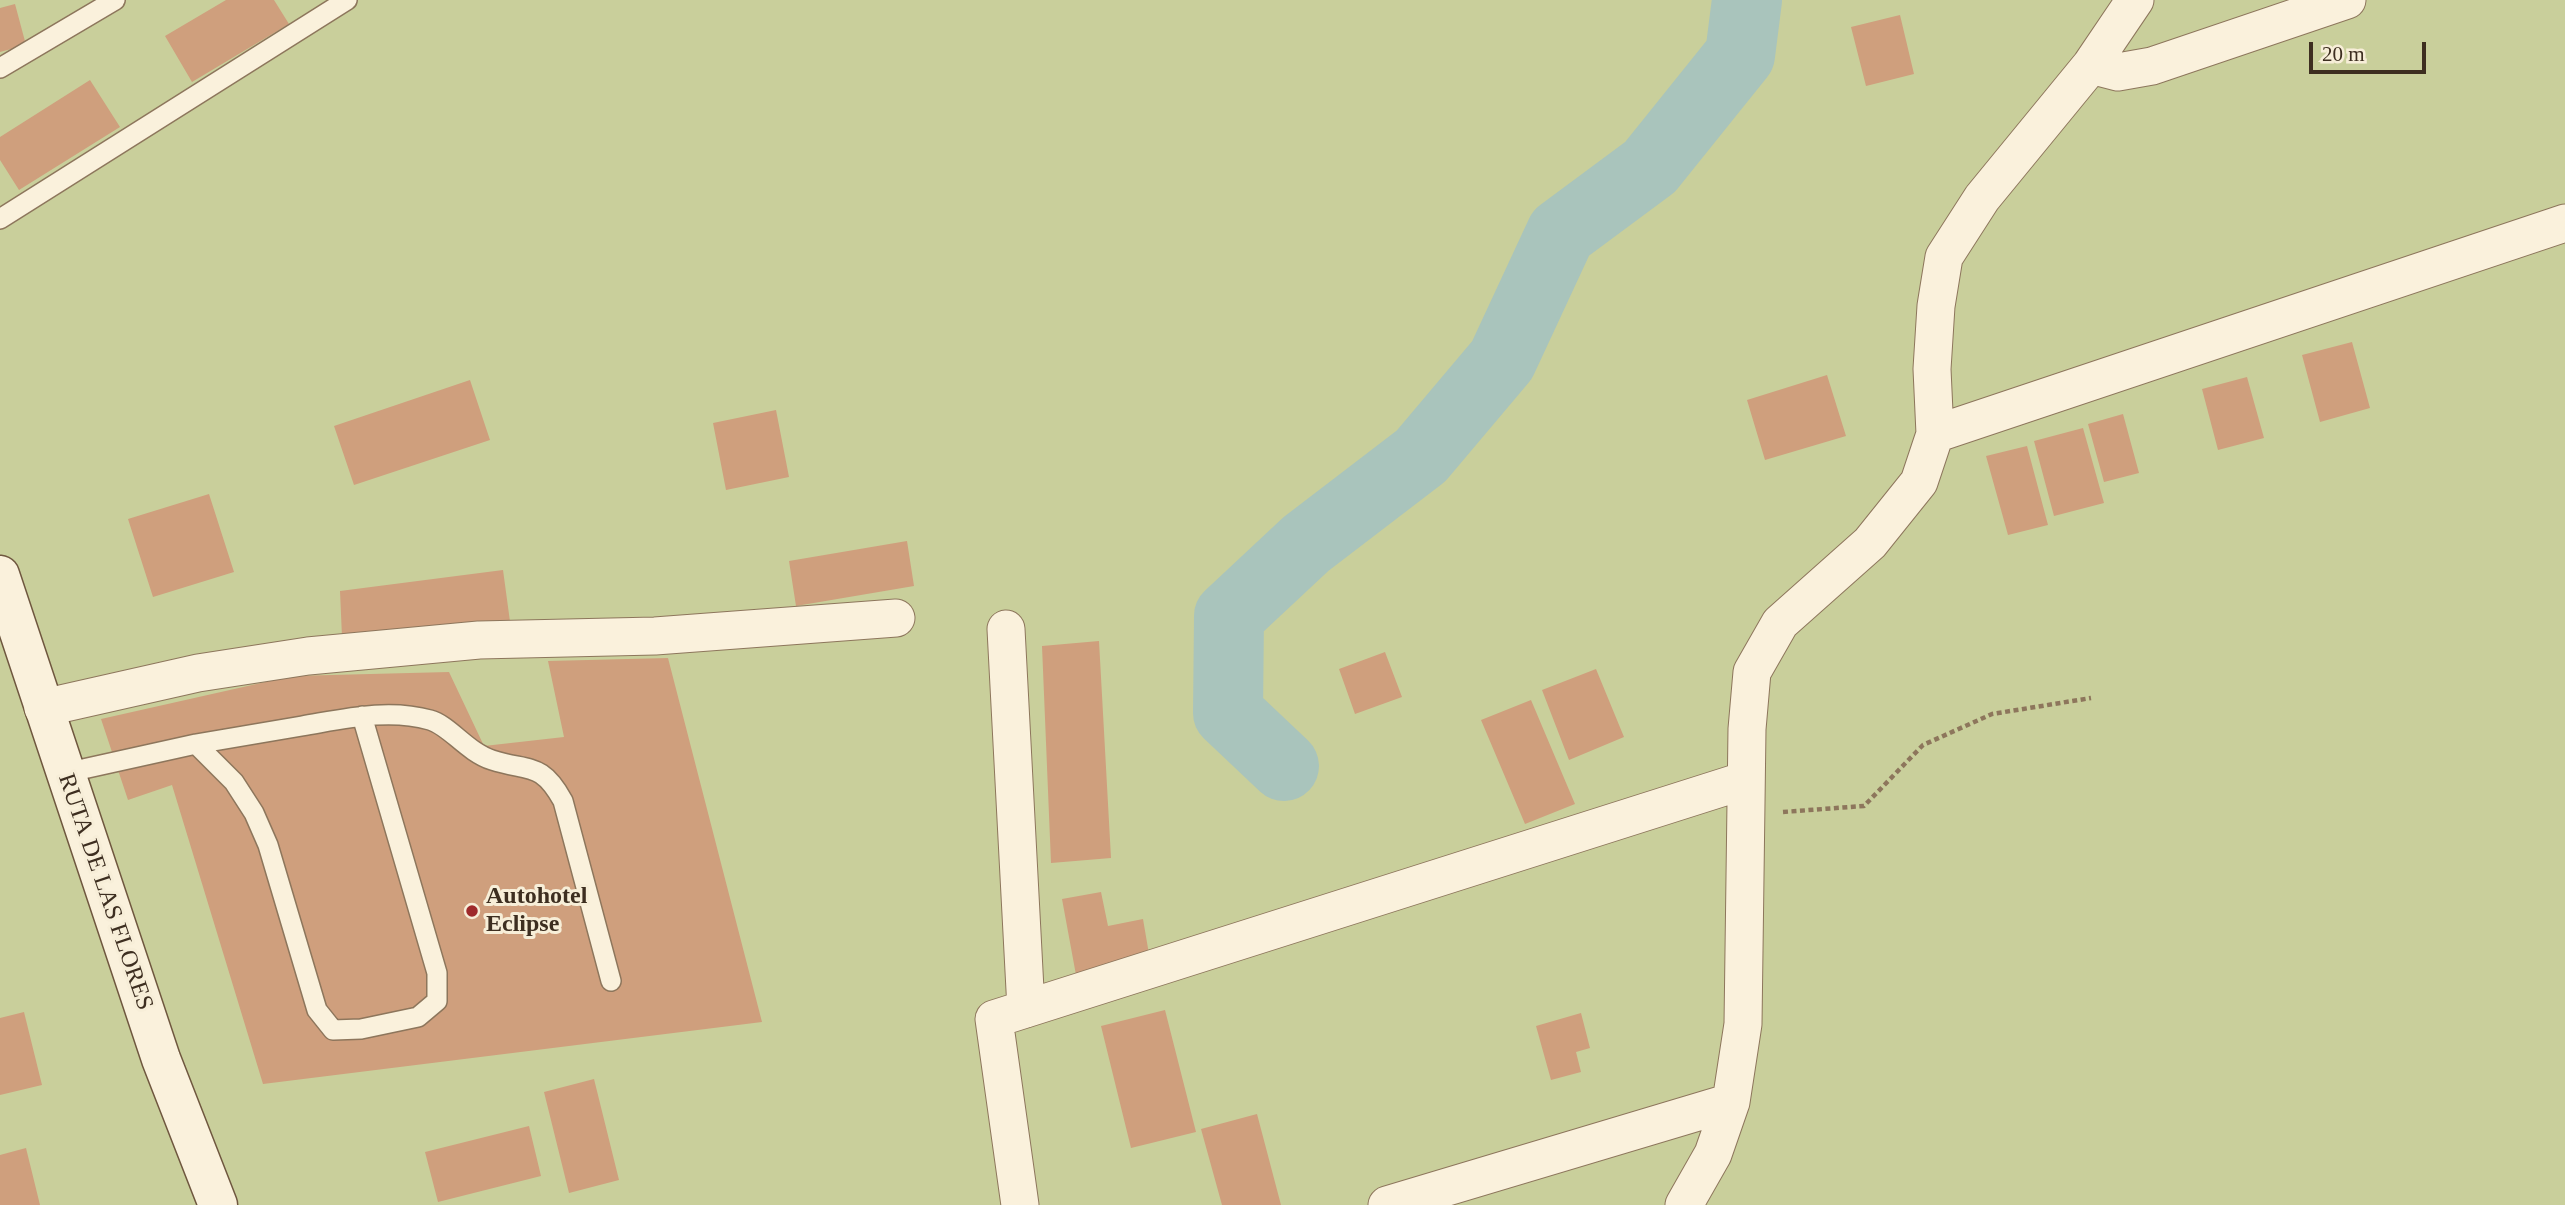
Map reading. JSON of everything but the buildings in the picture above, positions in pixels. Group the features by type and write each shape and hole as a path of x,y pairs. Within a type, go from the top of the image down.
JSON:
{"main road":[{"name":"RUTA DE LAS FLORES","path":"0,575 161,1059 218,1205"}],"street":[{"path":"1684,1205 1713,1154 1731,1102 1743,1024 1747,729 1752,672 1780,623 1870,543 1919,482 1935,434 1932,369 1936,306 1944,257 1982,198 2091,65 2134,0"},
{"path":"2091,65 2118,72 2152,66 2347,0"},
{"path":"1935,434 2565,223"},
{"path":"43,708 198,673 321,655 479,640 655,636 896,618"},
{"path":"1006,629 1026,1009"},
{"path":"1020,1205 994,1019 1746,797"},
{"path":"1387,1205 1731,1102"}],"lane":[{"path":"0,68 114,0"},
{"path":"0,219 347,0"},
{"path":"65,773 196,744 362,716 406,714 434,721 470,751 492,761 530,768 552,781 562,801 611,981"},
{"path":"196,744 234,782 254,813 268,845 317,1010 333,1030 361,1030 418,1017 437,1001 438,982 438,973 362,716"}],"path":[{"path":"1746,797 1864,806 1923,746 1992,714 2091,698"}],"green space":[{"path":"0,0 2565,0 2565,1205 0,1205"}],"waterway":[{"path":"1284,766 1228,713 1229,616 1306,544 1421,456 1502,360 1561,233 1650,167 1740,55 1747,0"}],"place":[{"name":"Autohotel Eclipse","path":"472,911"}]}
